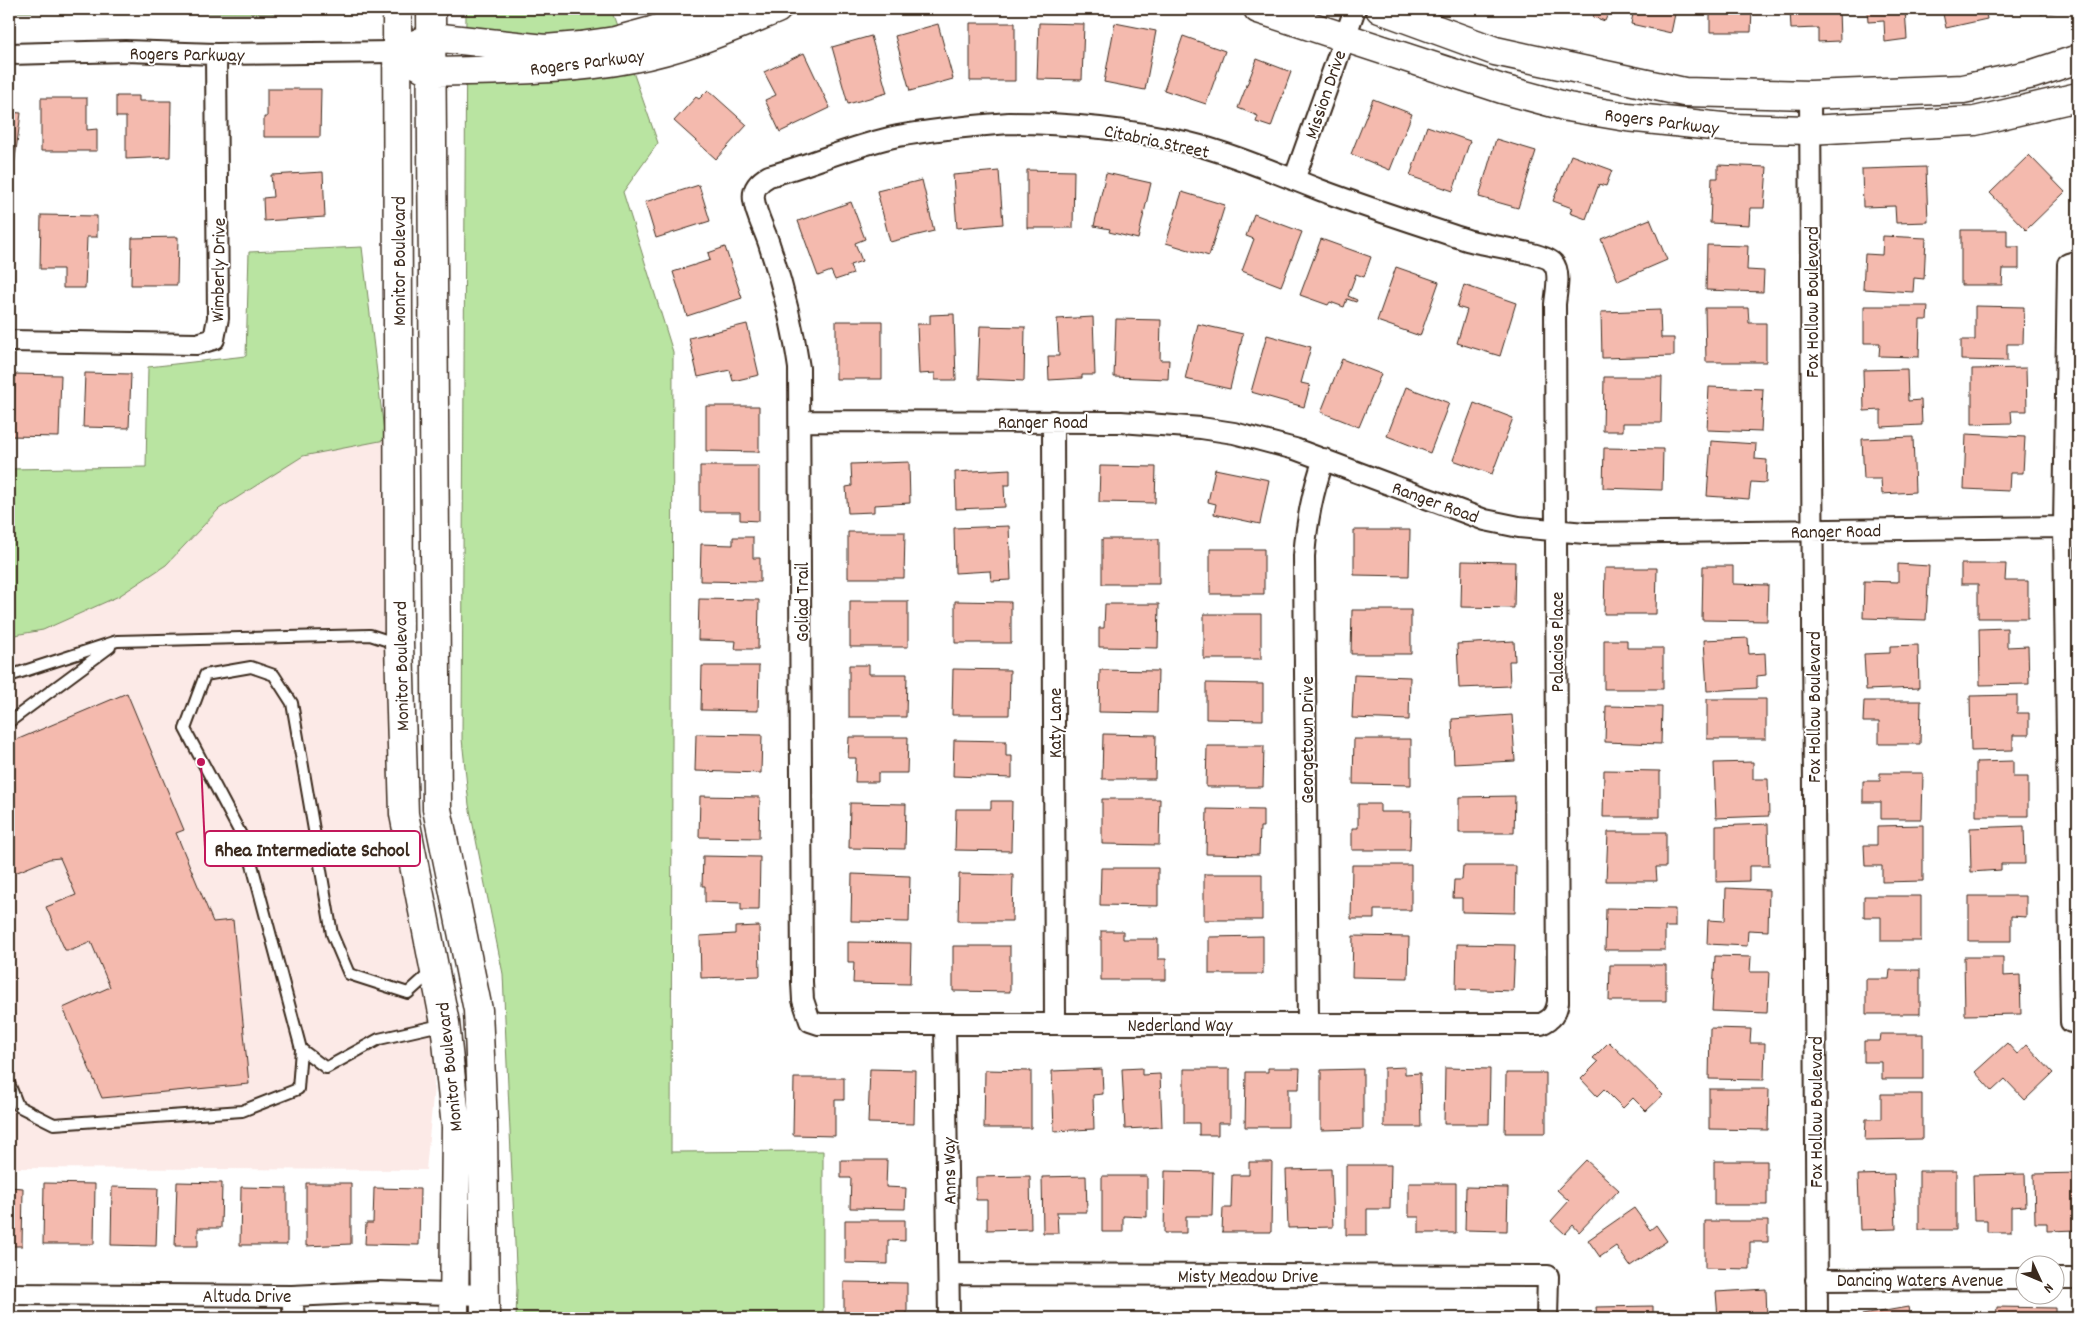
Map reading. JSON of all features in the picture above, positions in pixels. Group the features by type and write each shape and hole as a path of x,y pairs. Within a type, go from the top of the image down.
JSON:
{"street":[{"name":"Monitor Boulevard","path":"397,9 399,644 404,814 436,968 445,1024 456,1128 454,1307"},
{"name":"Monitor Boulevard","path":"431,9 437,809 478,1010 485,1306"},
{"name":"Rogers Parkway","path":"9,54 125,51 216,54 396,52 432,37 544,49 615,41 652,31 714,9"},
{"name":"Rogers Parkway","path":"431,72 574,67 633,58 709,36 776,9"},
{"name":"Rogers Parkway","path":"1258,9 1502,88 1594,112 1627,117 1732,128 1810,130 1975,121 2078,97"},
{"name":"Mission Drive","path":"1294,180 1355,9"},
{"name":"Rogers Parkway","path":"1380,9 1495,51 1684,92 1810,95 1963,89 2034,74 2078,59"},
{"path":"396,52 431,72"},
{"name":"Wimberly Drive","path":"9,341 197,344 214,339 218,318 216,54"},
{"name":"Fox Hollow Boulevard","path":"1810,95 1816,1318"},
{"name":"Citabria Street","path":"755,189 762,180 770,176 844,151 897,136 958,126 1009,123 1092,126 1139,132 1188,143 1249,162 1373,209 1479,244 1538,254 1553,262"},
{"name":"Goliad Trail","path":"755,189 754,199 784,292 795,338 799,368 802,982 803,1000 810,1020"},
{"name":"Palacios Place","path":"1550,1020 1556,1012 1558,1002 1556,270 1553,262"},
{"path":"2073,262 2071,525 2075,1022"},
{"name":"Ranger Road","path":"800,421 1121,422 1200,428 1268,441 1324,459 1485,520 1519,527 1556,531 1595,533 1813,531 2071,525"},
{"name":"Katy Lane","path":"1053,422 1055,1024"},
{"name":"Georgetown Drive","path":"1308,1023 1304,556 1312,492 1324,459"},
{"name":"Nederland Way","path":"810,1020 830,1024 1541,1024 1550,1020"},
{"name":"Anns Way","path":"945,1024 948,1318"},
{"name":"Misty Meadow Drive","path":"949,1274 1548,1276 1547,1318"},
{"name":"Dancing Waters Avenue","path":"1816,1280 2014,1279"},
{"path":"2064,1279 2078,1279"},
{"name":"Altuda Drive","path":"9,1294 292,1296 378,1292 430,1292 454,1307 485,1306"},
{"path":"292,1296 294,1318"}],"lane":[{"path":"9,676 117,642 370,635 399,644"},
{"path":"9,722 117,642"},
{"path":"9,1083 18,1106 54,1124 242,1111 298,1089 301,1049 247,846 185,729 205,675 251,667 274,675 292,703 332,934 349,974 408,993 436,968"},
{"path":"301,1049 326,1068 379,1039 445,1024"}],"shaded area":[{"path":"385,440 419,943 433,1039 434,1086 426,1170 9,1168 9,636 43,630 119,596 166,565 219,509 303,456"}],"green space":[{"path":"9,9 363,9 363,14 9,12"},
{"path":"466,9 611,9 658,143 623,192 673,352 671,1152 823,1151 823,1318 516,1318 517,1288 503,974 469,805 462,739"},
{"path":"362,247 385,440 303,456 219,509 166,565 119,596 43,630 9,636 9,469 146,467 148,367 246,356 249,252"}],"building":[{"path":"1589,9 1610,9 1605,21 1593,17 1595,11"},
{"path":"1634,9 1676,9 1671,33 1631,24"},
{"path":"1710,9 1752,9 1751,32 1710,32"},
{"path":"1790,9 1839,9 1840,41 1818,42 1818,28 1791,29"},
{"path":"1867,9 1905,9 1907,39 1885,42 1884,21 1868,22"},
{"path":"1942,9 1985,9 1987,19 1946,28"},
{"path":"2040,9 2066,9 2066,10 2041,14"},
{"path":"970,23 1015,23 1015,81 970,81"},
{"path":"1039,23 1084,24 1082,80 1037,79"},
{"path":"1115,23 1156,31 1145,90 1104,82"},
{"path":"938,24 953,79 910,91 895,36"},
{"path":"871,36 887,93 848,104 832,47"},
{"path":"1183,36 1225,51 1206,104 1164,90"},
{"path":"804,53 830,108 780,132 765,100 776,95 764,72"},
{"path":"1257,59 1291,72 1271,127 1256,122 1258,116 1238,108"},
{"path":"267,89 321,89 320,137 264,137 264,117 267,117"},
{"path":"708,90 747,125 716,159 674,121 696,97 699,99"},
{"path":"116,96 139,96 139,101 171,101 170,157 126,159 126,117 116,117"},
{"path":"41,98 87,98 87,130 97,129 97,151 41,151"},
{"path":"1373,99 1412,114 1390,170 1351,154"},
{"path":"9,112 21,113 14,166 9,166"},
{"path":"1427,126 1470,141 1453,191 1410,176"},
{"path":"1496,139 1536,151 1518,208 1479,197"},
{"path":"1571,155 1612,170 1606,186 1599,184 1586,219 1570,213 1572,208 1553,201"},
{"path":"2029,155 2065,192 2026,230 1990,193"},
{"path":"1718,165 1767,167 1764,208 1750,208 1749,225 1710,223 1712,178 1718,178"},
{"path":"1926,167 1928,222 1896,223 1895,206 1863,207 1862,169"},
{"path":"1027,170 1074,171 1073,228 1027,228"},
{"path":"999,171 1003,224 957,228 953,175"},
{"path":"323,172 325,217 264,221 263,198 273,197 271,175"},
{"path":"1106,173 1151,183 1138,239 1109,232 1110,229 1094,226"},
{"path":"922,180 934,231 890,242 877,191"},
{"path":"699,185 710,221 656,238 645,202"},
{"path":"1182,192 1225,205 1209,256 1166,243"},
{"path":"851,202 865,239 855,243 862,261 850,265 853,274 835,280 831,271 818,276 798,221"},
{"path":"1254,214 1302,232 1281,286 1242,271 1254,239 1246,236"},
{"path":"41,215 97,216 97,237 87,237 85,288 63,288 63,269 40,269"},
{"path":"1650,219 1667,260 1618,281 1601,239"},
{"path":"9,222 11,222 14,284 9,284"},
{"path":"1961,230 2007,230 2007,247 2019,247 2019,269 2003,269 2002,285 1961,285"},
{"path":"1883,236 1926,238 1924,279 1914,278 1913,292 1863,289 1865,254 1882,255"},
{"path":"178,237 177,285 131,285 132,238"},
{"path":"1321,239 1371,257 1364,277 1356,274 1348,296 1357,300 1356,302 1347,299 1344,307 1330,302 1328,305 1300,295"},
{"path":"1707,245 1748,246 1747,270 1764,271 1763,292 1706,290"},
{"path":"725,247 742,298 687,316 673,272 710,260 708,253"},
{"path":"1396,267 1439,282 1420,336 1377,321"},
{"path":"1464,285 1516,303 1500,356 1457,343 1467,310 1457,307"},
{"path":"1864,306 1928,306 1927,320 1920,320 1919,357 1879,356 1880,343 1864,343"},
{"path":"1975,306 2024,307 2023,344 2007,344 2007,361 1961,360 1961,340 1975,340"},
{"path":"1705,308 1748,308 1749,323 1766,323 1766,362 1706,362"},
{"path":"1660,310 1661,338 1674,338 1674,356 1602,358 1601,312"},
{"path":"954,314 956,380 935,380 935,373 919,374 917,324 930,324 930,315"},
{"path":"1093,317 1095,375 1082,375 1082,378 1049,380 1048,356 1059,356 1057,319"},
{"path":"1116,319 1161,320 1160,360 1169,360 1168,379 1114,377"},
{"path":"836,321 882,321 882,379 836,379"},
{"path":"747,324 759,375 733,381 730,370 698,377 689,338"},
{"path":"1198,324 1243,334 1230,389 1185,379"},
{"path":"980,326 1025,327 1024,381 978,379"},
{"path":"1267,335 1311,347 1301,383 1310,385 1304,407 1251,392"},
{"path":"1342,359 1381,374 1359,427 1321,412"},
{"path":"2026,368 2027,411 2011,411 2012,423 1972,424 1972,369"},
{"path":"1907,369 1908,401 1921,400 1922,425 1881,427 1881,410 1864,411 1863,370"},
{"path":"85,373 131,374 129,428 83,427"},
{"path":"15,374 61,375 59,437 9,436 9,415 14,415"},
{"path":"1604,377 1662,377 1661,423 1623,423 1623,431 1603,431"},
{"path":"1406,387 1449,403 1430,453 1387,436"},
{"path":"1709,387 1763,389 1761,432 1707,430"},
{"path":"1474,403 1513,418 1492,474 1453,460"},
{"path":"706,406 759,406 759,452 706,451"},
{"path":"1966,434 2025,437 2023,473 2010,473 2009,491 1964,489"},
{"path":"1913,437 1915,492 1882,494 1881,479 1864,479 1862,439"},
{"path":"1711,441 1756,444 1755,459 1767,460 1766,483 1751,482 1749,499 1707,496"},
{"path":"1604,448 1663,449 1662,490 1603,488"},
{"path":"909,462 910,503 874,505 874,512 848,513 846,487 852,486 851,464"},
{"path":"700,466 759,466 759,521 740,520 740,512 700,512"},
{"path":"1100,466 1156,467 1155,503 1099,502"},
{"path":"1010,469 1010,485 1004,485 1005,507 956,509 955,472"},
{"path":"1215,469 1269,480 1260,524 1214,514 1216,504 1208,502"},
{"path":"1009,526 1011,580 991,581 990,571 955,573 954,528"},
{"path":"1354,530 1410,530 1409,576 1354,575"},
{"path":"848,532 905,532 904,578 848,578"},
{"path":"733,537 753,537 753,558 760,558 760,582 700,581 701,544 733,545"},
{"path":"1102,539 1159,539 1159,584 1102,584"},
{"path":"1210,549 1264,549 1264,594 1210,594"},
{"path":"1462,561 1515,562 1514,608 1461,607"},
{"path":"1898,564 1929,566 1926,620 1863,618 1864,581 1898,582"},
{"path":"1961,564 2006,564 2005,581 2028,581 2028,618 1978,618 1978,584 1961,584"},
{"path":"1703,566 1733,566 1733,584 1768,585 1767,621 1702,620"},
{"path":"1605,568 1657,568 1656,614 1604,614"},
{"path":"699,599 759,600 758,649 735,649 736,641 698,640"},
{"path":"850,601 908,601 908,647 850,647"},
{"path":"955,601 1011,602 1011,643 955,643"},
{"path":"1105,604 1159,604 1158,648 1099,647 1099,628 1104,628"},
{"path":"1352,610 1411,610 1411,654 1351,654"},
{"path":"1204,614 1261,614 1261,659 1204,659"},
{"path":"2007,628 2007,647 2028,646 2029,684 1980,685 1979,629"},
{"path":"1748,638 1749,654 1765,653 1766,675 1757,676 1757,688 1707,691 1704,640"},
{"path":"1604,640 1627,640 1627,648 1663,648 1663,689 1604,689"},
{"path":"1514,641 1515,661 1509,661 1510,686 1459,688 1457,644"},
{"path":"1918,645 1919,688 1866,690 1864,654 1890,653 1890,646"},
{"path":"849,665 869,665 869,674 907,674 906,717 849,717"},
{"path":"702,666 759,666 758,711 701,710"},
{"path":"953,669 1010,670 1009,715 952,715"},
{"path":"1100,670 1158,671 1157,713 1099,712"},
{"path":"1354,675 1410,677 1409,720 1352,718"},
{"path":"1206,683 1263,684 1263,720 1206,719"},
{"path":"127,693 184,830 176,833 213,922 233,920 249,1084 102,1098 63,1008 110,987 91,942 72,950 65,950 46,907 76,895 60,858 49,859 15,873 9,857 9,743"},
{"path":"2017,695 2017,713 2029,713 2029,735 2013,735 2013,750 1971,751 1970,696"},
{"path":"1707,699 1766,699 1766,739 1707,739"},
{"path":"1864,701 1921,701 1920,744 1879,744 1879,722 1863,722"},
{"path":"1606,706 1662,707 1661,744 1605,742"},
{"path":"1512,715 1515,761 1454,764 1452,719"},
{"path":"696,734 762,735 761,773 695,771"},
{"path":"1103,734 1156,735 1155,779 1102,779"},
{"path":"849,737 908,737 907,773 878,773 878,782 855,782 856,758 848,758"},
{"path":"1354,739 1411,739 1411,785 1353,784"},
{"path":"954,740 1006,741 1006,756 1012,756 1012,778 953,776"},
{"path":"1207,746 1264,746 1263,787 1206,787"},
{"path":"2013,761 2013,777 2028,777 2028,816 1976,816 1976,762"},
{"path":"1753,762 1753,779 1768,779 1769,816 1716,818 1714,763"},
{"path":"1604,770 1660,771 1660,817 1603,817"},
{"path":"1880,773 1923,773 1922,819 1881,819 1881,802 1863,802 1863,781 1880,781"},
{"path":"700,796 760,797 759,838 699,837"},
{"path":"1515,796 1514,833 1459,833 1459,797"},
{"path":"1102,799 1160,799 1159,845 1102,844"},
{"path":"991,801 1012,801 1011,851 955,850 956,809 991,809"},
{"path":"850,803 906,804 905,849 849,848"},
{"path":"1358,804 1380,804 1380,812 1411,812 1410,850 1352,850 1352,828 1358,828"},
{"path":"1207,809 1263,810 1263,827 1260,827 1259,855 1206,854"},
{"path":"1768,824 1769,866 1749,866 1749,881 1716,882 1716,826"},
{"path":"1923,825 1923,881 1882,882 1882,866 1865,866 1864,845 1877,845 1877,826"},
{"path":"2024,826 2025,864 2001,864 2001,870 1971,872 1970,828"},
{"path":"1608,832 1666,832 1666,867 1656,867 1657,881 1606,881"},
{"path":"703,856 760,857 759,910 741,910 741,903 705,902 705,886 702,886"},
{"path":"1352,865 1411,865 1411,910 1374,910 1374,919 1351,919"},
{"path":"1463,866 1516,866 1515,913 1462,912 1462,898 1453,898 1454,880 1462,880"},
{"path":"1101,868 1158,868 1158,906 1100,905"},
{"path":"852,874 910,876 909,922 851,921"},
{"path":"959,874 1013,875 1012,921 958,921"},
{"path":"1204,874 1262,874 1262,920 1204,920"},
{"path":"1726,888 1769,890 1768,931 1748,930 1747,946 1707,944 1708,920 1725,921"},
{"path":"1864,896 1921,896 1921,941 1881,941 1881,917 1864,917"},
{"path":"1969,896 2026,896 2026,917 2011,916 2011,941 1969,941"},
{"path":"1606,908 1675,909 1675,927 1665,927 1665,950 1605,950"},
{"path":"759,926 760,976 701,978 700,936 735,934 735,927"},
{"path":"1101,931 1123,931 1123,939 1158,939 1158,959 1166,959 1166,980 1101,980"},
{"path":"1263,936 1263,974 1209,974 1209,937"},
{"path":"1353,936 1409,937 1408,978 1352,977"},
{"path":"848,942 911,943 910,984 853,983 854,962 848,962"},
{"path":"1457,944 1515,945 1513,991 1456,989"},
{"path":"953,946 1010,946 1010,992 953,991"},
{"path":"1715,956 1751,957 1750,972 1769,972 1767,1013 1712,1011"},
{"path":"1964,957 2003,957 2003,976 2020,975 2021,1014 1965,1015"},
{"path":"1610,965 1666,965 1666,1001 1609,1001"},
{"path":"1890,970 1920,970 1920,1014 1866,1014 1866,979 1889,979"},
{"path":"1710,1028 1751,1029 1750,1043 1765,1043 1764,1080 1709,1079"},
{"path":"1881,1034 1923,1034 1923,1079 1882,1079 1882,1062 1864,1062 1864,1041 1880,1041"},
{"path":"1609,1042 1663,1095 1646,1111 1633,1098 1623,1108 1604,1089 1597,1096 1581,1079 1598,1062 1593,1058"},
{"path":"2007,1043 2017,1054 2027,1045 2053,1073 2025,1100 2005,1079 1992,1091 1975,1072"},
{"path":"1405,1067 1405,1074 1420,1073 1421,1127 1384,1127 1384,1068"},
{"path":"1142,1068 1142,1075 1160,1074 1162,1127 1125,1129 1122,1069"},
{"path":"1268,1068 1300,1068 1299,1089 1288,1089 1288,1127 1245,1127 1246,1072 1268,1072"},
{"path":"1445,1068 1490,1069 1489,1124 1444,1124"},
{"path":"870,1069 915,1070 914,1124 868,1123"},
{"path":"1102,1069 1103,1094 1093,1095 1094,1129 1054,1131 1052,1071"},
{"path":"1184,1069 1230,1069 1230,1123 1218,1123 1218,1135 1199,1135 1199,1123 1184,1123"},
{"path":"1363,1069 1363,1129 1321,1130 1321,1070"},
{"path":"985,1070 1031,1071 1031,1128 984,1128"},
{"path":"1506,1073 1546,1073 1546,1133 1505,1133"},
{"path":"794,1078 844,1078 844,1100 835,1100 835,1136 793,1135"},
{"path":"1709,1089 1769,1089 1768,1130 1709,1129"},
{"path":"2075,1089 2078,1089 2078,1125 2075,1125"},
{"path":"1881,1094 1922,1094 1922,1139 1865,1140 1866,1119 1881,1119"},
{"path":"841,1160 887,1160 886,1187 906,1188 905,1209 850,1208 851,1178 841,1178"},
{"path":"1586,1160 1619,1190 1579,1232 1573,1225 1565,1234 1551,1221 1569,1201 1557,1190"},
{"path":"1714,1161 1767,1161 1767,1205 1714,1205"},
{"path":"1249,1162 1272,1162 1271,1232 1222,1232 1223,1208 1231,1208 1232,1175 1249,1175"},
{"path":"1346,1165 1391,1165 1390,1209 1367,1209 1367,1235 1346,1235"},
{"path":"1331,1169 1333,1227 1288,1228 1286,1170"},
{"path":"1165,1171 1213,1172 1212,1216 1186,1216 1186,1233 1164,1233"},
{"path":"1919,1171 1956,1171 1956,1230 1919,1230"},
{"path":"2078,1173 2078,1230 2047,1231 2047,1223 2035,1223 2034,1174"},
{"path":"1894,1174 1896,1229 1860,1230 1858,1175"},
{"path":"2025,1174 2026,1206 2011,1207 2011,1232 1987,1232 1987,1220 1974,1220 1973,1175"},
{"path":"1030,1176 1031,1229 987,1230 987,1200 976,1200 976,1177"},
{"path":"1086,1176 1087,1212 1057,1212 1058,1233 1043,1233 1042,1177"},
{"path":"1102,1176 1147,1176 1147,1217 1123,1216 1123,1232 1102,1232"},
{"path":"177,1182 222,1183 221,1228 198,1228 198,1246 175,1246"},
{"path":"44,1183 95,1184 94,1244 43,1244"},
{"path":"306,1183 351,1183 351,1244 306,1246"},
{"path":"1409,1183 1456,1183 1456,1233 1419,1233 1419,1217 1409,1217"},
{"path":"9,1187 23,1188 22,1246 9,1246"},
{"path":"112,1187 158,1188 156,1246 111,1245"},
{"path":"241,1187 287,1188 287,1245 240,1245"},
{"path":"1466,1187 1508,1188 1507,1231 1465,1230"},
{"path":"374,1188 420,1189 419,1245 365,1244 366,1223 373,1223"},
{"path":"1634,1208 1650,1230 1656,1225 1667,1241 1630,1266 1616,1246 1600,1257 1588,1240"},
{"path":"845,1220 905,1220 905,1241 888,1240 888,1264 845,1263"},
{"path":"1705,1221 1768,1221 1768,1242 1750,1242 1750,1269 1705,1268"},
{"path":"844,1282 907,1283 907,1318 844,1318"},
{"path":"1766,1289 1767,1318 1718,1318 1716,1292"},
{"path":"1653,1306 1653,1318 1597,1318 1596,1307"},
{"path":"1908,1307 1910,1318 1862,1318 1862,1315"},
{"path":"1997,1307 2055,1308 2055,1318 1996,1318"},
{"path":"1275,1314 1275,1318 1254,1318 1254,1315"},
{"path":"1481,1315 1508,1315 1508,1318 1481,1318"}],"place":[{"name":"Rhea Intermediate School","path":"201,762"}]}
